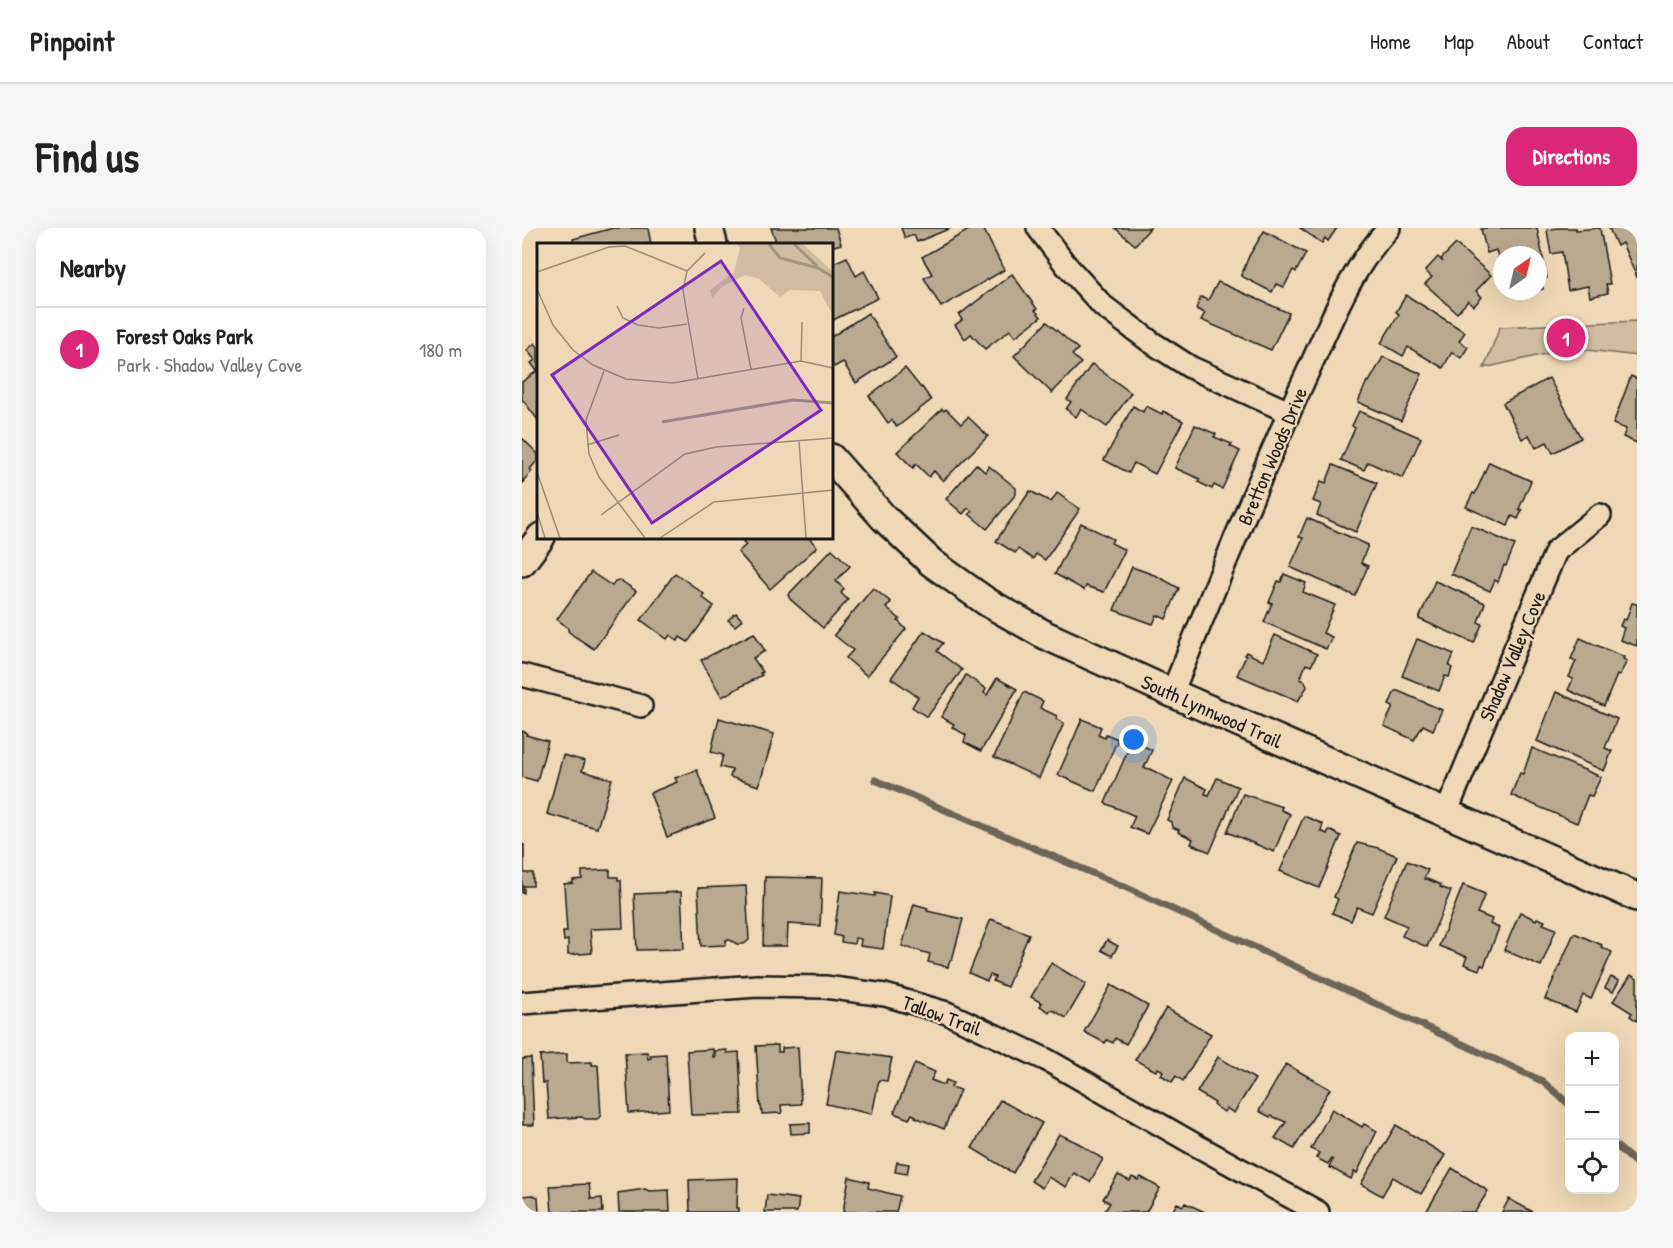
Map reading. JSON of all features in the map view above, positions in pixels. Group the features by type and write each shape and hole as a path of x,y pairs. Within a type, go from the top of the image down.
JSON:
{"street":[{"path":"709,228 713,243"},
{"path":"1038,228 1066,265 1103,306 1151,342 1190,367 1289,412"},
{"name":"Bretton Woods Drive","path":"1172,693 1289,412 1353,275 1375,243 1389,228"},
{"name":"South Lynnwood Trail","path":"832,459 884,518 932,563 987,602 1045,635 1637,897"},
{"name":"Shadow Valley Cove","path":"1446,813 1556,551 1600,515"},
{"path":"522,562 541,538"},
{"path":"522,675 641,706"},
{"name":"Tallow Trail","path":"522,1003 757,986 825,987 885,995 947,1013 1047,1060 1318,1212"}],"shaded area":[{"path":"1637,321 1637,356 1571,348 1484,368 1500,327"}],"building":[{"path":"613,228 648,228 651,243 574,243 573,239"},
{"path":"771,228 836,228 841,244 832,247 832,243 777,243"},
{"path":"901,228 951,228 917,242 914,235 905,238"},
{"path":"972,228 983,228 1004,270 941,307 924,278 932,274 922,257"},
{"path":"1115,228 1150,228 1135,245"},
{"path":"1300,228 1337,228 1328,241 1325,238 1322,243"},
{"path":"1537,228 1541,246 1493,246 1493,251 1487,253 1481,229"},
{"path":"1576,228 1576,230 1600,228 1610,284 1606,284 1608,293 1590,297 1588,286 1568,290 1562,252 1551,254 1547,230"},
{"path":"1609,228 1637,228 1637,278 1622,243 1617,246"},
{"path":"1264,231 1306,253 1296,272 1293,270 1284,287 1276,284 1272,292 1241,276 1249,256"},
{"path":"1456,244 1491,275 1476,291 1482,297 1474,306 1468,301 1457,313 1425,284 1432,277 1425,271 1438,257 1443,262 1441,259"},
{"path":"847,257 856,276 864,271 878,298 832,321 832,264"},
{"path":"1012,274 1041,317 1015,337 1010,330 985,349 971,334 965,339 955,325 962,320 959,315"},
{"path":"1218,282 1289,313 1271,350 1201,320 1205,313 1196,309 1201,297 1208,300"},
{"path":"1406,295 1465,332 1459,341 1468,347 1461,358 1452,352 1443,368 1408,347 1403,356 1381,343 1399,314 1396,312"},
{"path":"868,313 896,357 856,383 843,362 834,367 832,364 832,336"},
{"path":"1047,322 1078,349 1072,355 1081,363 1052,393 1014,356"},
{"path":"535,343 537,346 537,371 531,363 535,360 527,350"},
{"path":"1383,357 1422,374 1401,421 1358,402 1367,381 1369,382"},
{"path":"1092,364 1131,393 1107,427 1081,409 1076,417 1066,409 1071,402 1067,399"},
{"path":"905,368 931,400 897,427 892,420 888,423 869,396"},
{"path":"537,371 537,419 522,399 522,382"},
{"path":"1631,376 1637,379 1637,443 1623,437 1626,429 1613,424"},
{"path":"1549,378 1581,438 1553,453 1547,442 1536,448 1529,435 1522,439 1503,403"},
{"path":"1133,406 1143,412 1146,406 1162,414 1163,411 1183,421 1155,474 1134,463 1129,473 1104,460"},
{"path":"942,409 944,411 946,409 961,424 968,417 988,436 943,481 934,471 929,477 916,464 913,468 897,452"},
{"path":"1359,411 1421,438 1403,478 1368,462 1364,470 1341,460 1355,428 1352,426"},
{"path":"1195,425 1216,434 1214,437 1232,444 1230,446 1240,451 1222,489 1214,485 1212,489 1198,482 1200,479 1175,468"},
{"path":"522,438 537,453 537,461 522,484"},
{"path":"1489,462 1531,481 1519,509 1522,510 1518,519 1512,516 1508,526 1466,507 1473,493 1475,494"},
{"path":"976,464 985,472 989,466 1016,488 1016,494 987,529 969,514 972,511 968,508 963,514 946,499"},
{"path":"1333,465 1377,483 1356,532 1317,515 1321,504 1313,501 1321,481 1326,483"},
{"path":"1030,491 1051,502 1057,493 1080,509 1045,560 1036,554 1033,559 1018,549 1015,553 996,541"},
{"path":"1307,518 1368,545 1361,563 1368,566 1355,596 1290,567 1303,538 1299,537"},
{"path":"1081,523 1113,539 1111,543 1125,550 1104,592 1086,586 1084,590 1055,574"},
{"path":"1471,526 1515,545 1498,582 1495,580 1490,591 1451,574"},
{"path":"749,538 810,538 817,547 770,589 738,552 746,545 743,542"},
{"path":"832,549 850,566 836,581 844,589 841,593 848,600 823,628 788,595"},
{"path":"1132,567 1157,576 1179,588 1166,619 1157,615 1153,624 1114,610"},
{"path":"591,572 612,586 615,581 620,580 636,591 594,649 574,636 557,619"},
{"path":"675,573 704,594 702,597 714,606 688,642 680,637 678,641 670,635 667,639 641,620"},
{"path":"1284,574 1306,583 1303,592 1335,605 1323,633 1332,637 1326,649 1264,622 1272,603 1269,602 1278,581 1281,582"},
{"path":"1435,581 1485,603 1478,622 1482,624 1474,643 1419,619"},
{"path":"873,588 891,602 886,608 900,619 898,621 906,629 867,676 846,658 853,650 834,635"},
{"path":"1632,603 1637,604 1637,646 1620,640 1624,628 1620,626 1623,619 1626,620"},
{"path":"736,613 742,620 735,626 728,620"},
{"path":"924,631 943,643 937,651 962,670 927,717 912,707 918,697 891,678"},
{"path":"754,633 765,651 753,658 763,672 760,673 762,675 722,697 701,660"},
{"path":"1275,635 1317,654 1311,666 1306,664 1300,679 1305,681 1307,687 1298,701 1237,675 1246,652 1263,661"},
{"path":"1580,638 1624,657 1623,659 1627,661 1619,676 1617,675 1604,706 1568,690 1573,679 1569,677 1576,661 1571,659"},
{"path":"1417,639 1454,654 1449,666 1452,668 1449,677 1445,676 1439,691 1402,676"},
{"path":"966,675 986,689 984,693 987,695 997,678 1017,689 981,751 964,742 966,735 952,727 954,724 941,717"},
{"path":"1395,691 1442,710 1433,730 1423,725 1414,740 1384,726 1393,707 1389,705"},
{"path":"1024,692 1043,701 1040,708 1057,716 1056,719 1064,723 1039,778 994,757"},
{"path":"1556,692 1617,719 1605,748 1612,751 1604,771 1537,741"},
{"path":"719,718 774,734 759,786 730,777 732,770 720,767 723,755 711,752"},
{"path":"1082,719 1101,727 1098,735 1105,738 1106,734 1118,739 1095,791 1058,775"},
{"path":"522,731 527,733 526,735 548,741 537,781 522,777"},
{"path":"1132,741 1152,750 1144,768 1173,781 1147,834 1130,827 1135,816 1105,803"},
{"path":"1532,748 1601,777 1592,796 1588,795 1577,823 1511,795 1520,773 1523,774"},
{"path":"563,755 585,761 582,771 612,779 597,828 547,814"},
{"path":"697,770 715,818 667,837 650,793 677,782 675,778"},
{"path":"1185,778 1207,789 1205,794 1209,795 1217,778 1238,787 1210,852 1191,844 1193,839 1178,832 1179,830 1172,827 1171,822 1167,820"},
{"path":"1243,794 1282,807 1281,810 1290,814 1274,852 1227,832"},
{"path":"1304,816 1323,824 1321,831 1327,834 1329,830 1341,836 1319,888 1280,871"},
{"path":"1357,843 1397,856 1372,913 1357,907 1351,921 1332,913 1338,899 1334,897"},
{"path":"522,844 524,845 524,873 533,873 533,886 524,886 524,893 522,893"},
{"path":"1407,861 1428,870 1424,879 1451,891 1427,947 1402,936 1407,926 1384,916"},
{"path":"610,870 610,877 618,877 618,880 621,880 623,928 590,929 592,953 568,955 568,940 564,941 563,932 567,932 564,884 582,879 582,871"},
{"path":"765,877 822,878 820,926 788,924 787,946 763,946"},
{"path":"1463,885 1485,894 1477,913 1492,919 1490,924 1499,928 1484,966 1481,965 1479,970 1464,964 1467,957 1439,946"},
{"path":"746,886 749,940 744,944 726,940 726,945 701,946 698,888"},
{"path":"840,891 890,896 883,949 860,946 861,939 855,938 854,944 841,942 842,937 834,935"},
{"path":"681,892 684,949 637,950 634,894"},
{"path":"914,904 928,908 927,911 963,919 948,967 928,962 930,954 902,946"},
{"path":"1520,912 1536,920 1537,918 1545,921 1543,924 1556,929 1541,966 1504,950"},
{"path":"991,919 1029,934 1007,987 993,981 995,977 990,975 987,981 969,973"},
{"path":"1574,933 1612,952 1591,999 1583,995 1576,1012 1545,999"},
{"path":"1107,940 1118,946 1112,956 1101,950"},
{"path":"1051,963 1086,984 1066,1018 1055,1011 1050,1010 1049,1012 1040,1006 1042,1003 1031,997"},
{"path":"1631,975 1637,979 1637,1021 1630,1016 1632,1013 1613,1001"},
{"path":"1611,977 1619,981 1613,992 1605,988"},
{"path":"1111,985 1148,1006 1126,1044 1115,1038 1113,1043 1107,1040 1105,1043 1084,1032"},
{"path":"1166,1008 1211,1034 1183,1081 1176,1076 1172,1082 1161,1075 1163,1071 1158,1068 1156,1071 1135,1060"},
{"path":"778,1045 778,1052 782,1052 782,1048 798,1047 801,1104 781,1105 782,1113 762,1114 756,1046"},
{"path":"713,1049 713,1057 715,1057 715,1051 739,1052 742,1114 691,1115 687,1051"},
{"path":"836,1050 892,1058 887,1081 879,1080 872,1114 826,1104"},
{"path":"647,1052 648,1059 651,1058 650,1055 666,1054 669,1110 629,1113 625,1053"},
{"path":"567,1054 567,1063 592,1062 592,1065 598,1065 601,1116 597,1119 582,1117 549,1119 546,1083 542,1083 540,1056"},
{"path":"1218,1057 1255,1079 1234,1113 1226,1108 1224,1112 1214,1105 1215,1103 1197,1092"},
{"path":"531,1058 534,1125 523,1125 522,1059"},
{"path":"915,1063 935,1072 931,1080 944,1085 946,1080 953,1083 951,1087 960,1090 944,1129 912,1114 909,1119 894,1113"},
{"path":"1286,1064 1330,1089 1294,1149 1275,1138 1286,1122 1259,1111"},
{"path":"1000,1100 1042,1123 1013,1173 972,1148"},
{"path":"1332,1109 1362,1127 1364,1124 1377,1131 1357,1173 1354,1172 1351,1179 1329,1167 1333,1160 1331,1159 1328,1164 1316,1158 1319,1153 1311,1149"},
{"path":"810,1123 810,1133 791,1134 790,1124"},
{"path":"1396,1125 1445,1155 1421,1194 1393,1177 1382,1196 1361,1184"},
{"path":"1059,1134 1103,1159 1090,1182 1074,1173 1066,1187 1048,1177 1042,1188 1031,1181"},
{"path":"897,1162 909,1164 907,1174 895,1172"},
{"path":"1452,1168 1488,1191 1475,1212 1426,1212"},
{"path":"1118,1175 1130,1181 1132,1177 1138,1180 1141,1177 1160,1188 1146,1212 1104,1212 1110,1203 1103,1199"},
{"path":"849,1177 869,1182 868,1188 900,1196 896,1212 843,1212"},
{"path":"738,1178 737,1208 739,1212 690,1212 689,1180"},
{"path":"589,1184 591,1199 602,1198 603,1212 552,1212 550,1186"},
{"path":"645,1189 649,1191 669,1190 670,1212 619,1212 618,1193"},
{"path":"767,1195 799,1199 797,1212 765,1212"},
{"path":"522,1196 538,1197 539,1212 522,1212"},
{"path":"1509,1199 1533,1212 1502,1212"},
{"path":"1177,1203 1183,1206 1185,1203 1205,1212 1172,1212"}],"waterway":[{"path":"875,780 1127,888 1542,1081 1565,1101"},
{"path":"1619,1148 1637,1164"}],"place":[{"name":"Forest Oaks Park","path":"1566,338"}]}
